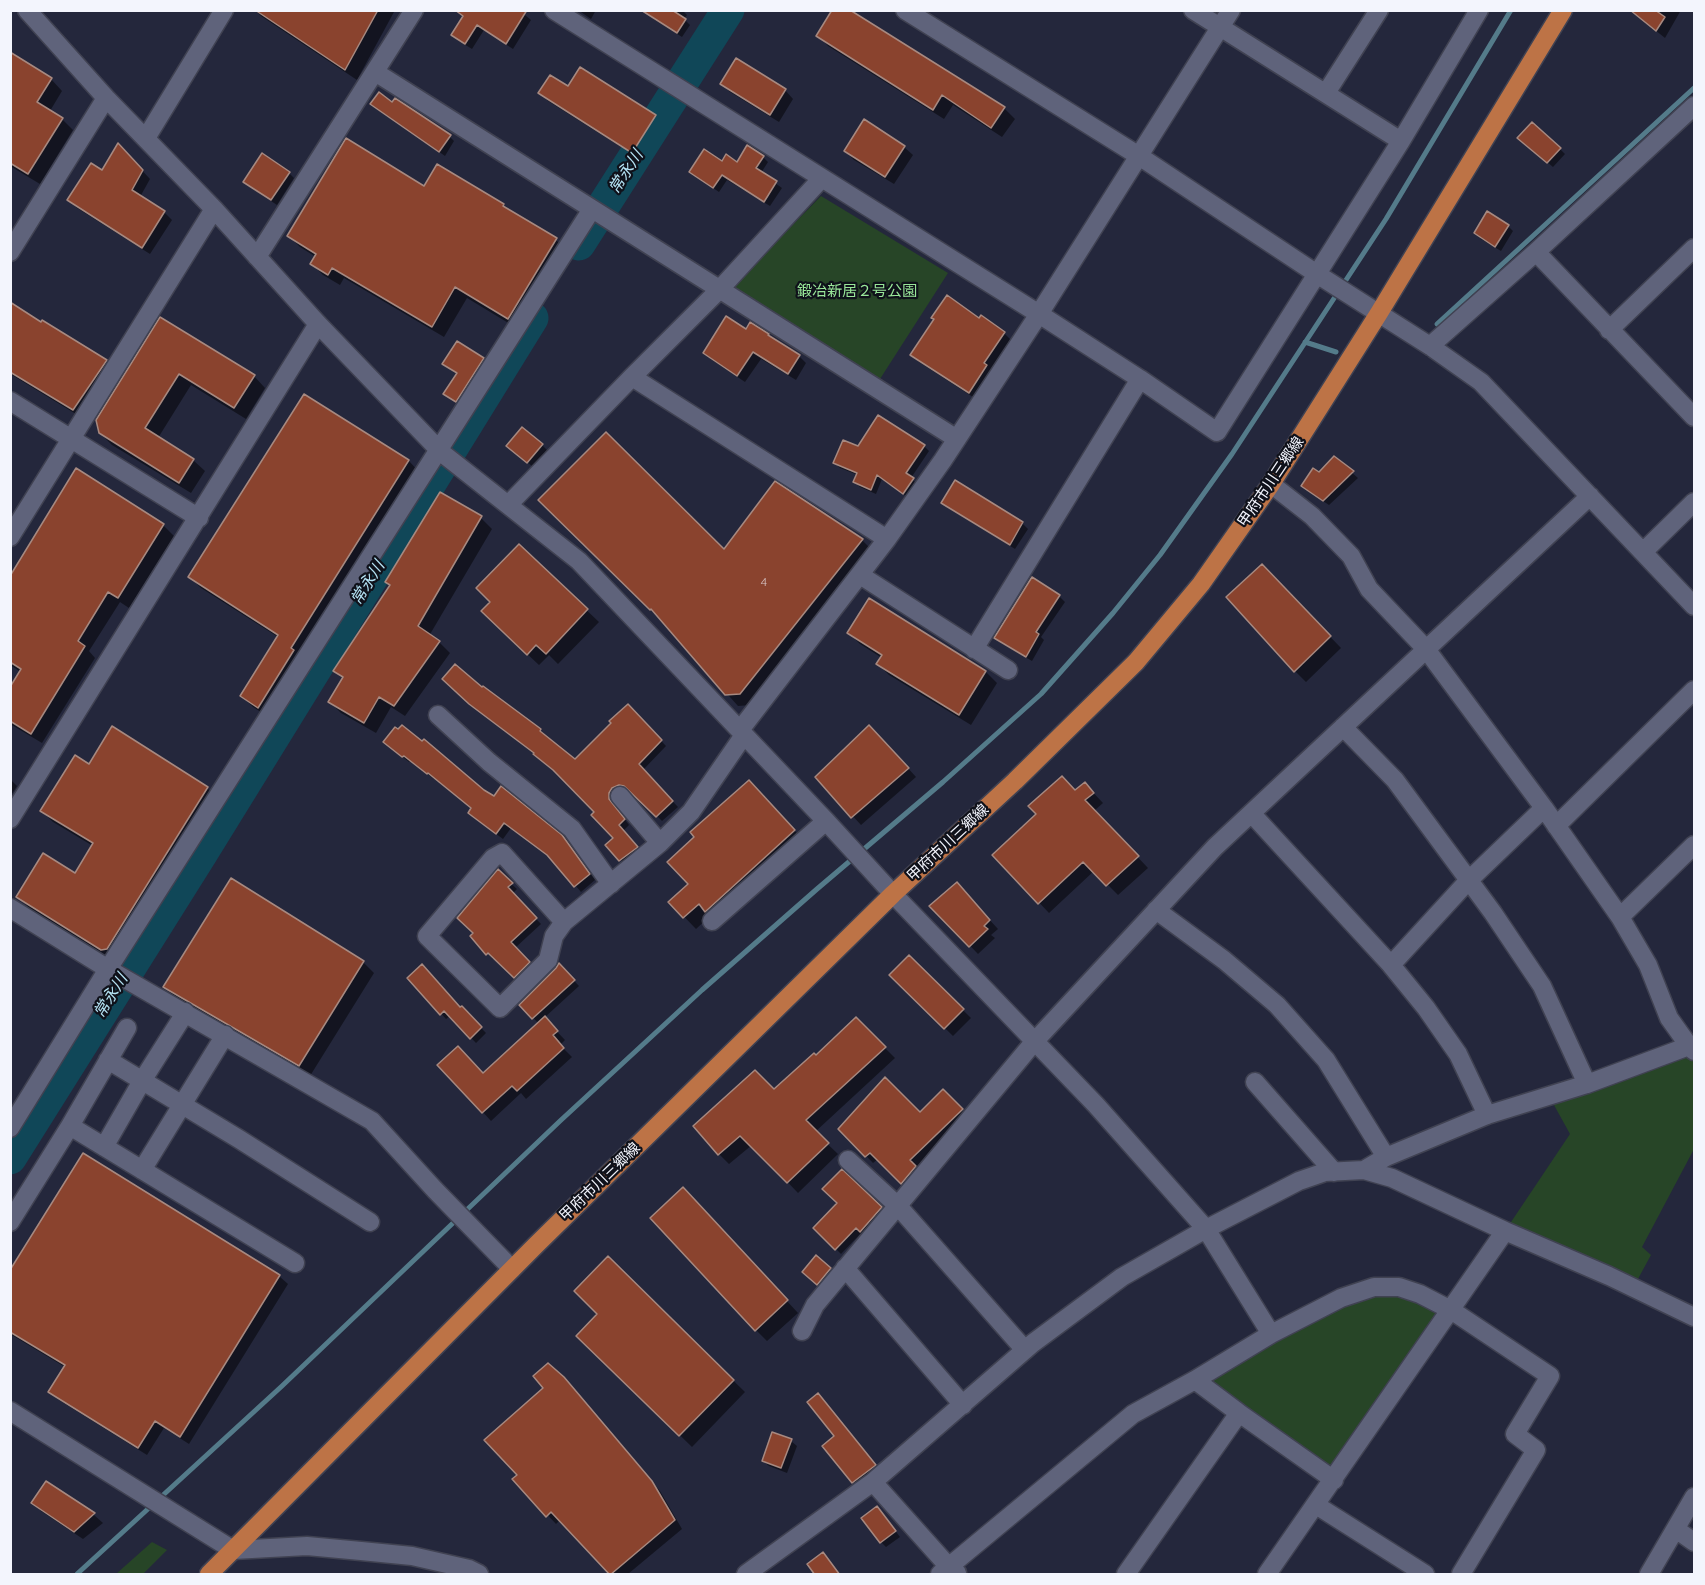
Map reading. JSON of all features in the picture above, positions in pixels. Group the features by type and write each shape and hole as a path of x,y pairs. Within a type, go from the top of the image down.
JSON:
{"main road":[{"name":"甲府市川三郷線","path":"209,1575 512,1269 893,894 1015,781 1136,662 1200,584 1271,484 1379,313 1563,10"}],"street":[{"path":"27,10 106,98 214,209 318,324 441,452 579,561 1096,1105 1206,1229 1271,1334"},
{"path":"146,138 224,10"},
{"path":"257,257 414,10"},
{"path":"554,10 1040,314 1217,432 1320,276 1479,10"},
{"path":"905,10 1139,156 1430,346 1481,382 1695,606"},
{"path":"1193,10 1401,141"},
{"path":"564,922 502,853 493,858 428,936 500,1008 548,960 554,936 564,922 660,843 690,812 742,732 887,539 957,439 1040,314 1231,10"},
{"path":"1326,93 1379,10"},
{"path":"375,72 957,439"},
{"path":"10,252 106,98"},
{"path":"1430,346 1694,109"},
{"path":"508,505 719,290 822,178"},
{"path":"10,537 214,209"},
{"path":"10,1128 108,969 598,213"},
{"path":"1609,330 1695,248"},
{"path":"1536,252 1609,330 1691,406"},
{"path":"10,819 318,324"},
{"path":"632,377 887,539"},
{"path":"974,649 1140,379"},
{"path":"10,401 199,518"},
{"path":"1271,484 1312,516 1351,555 1369,590 1426,649 1544,808 1620,917 1648,965 1669,1018 1692,1048 1487,1115 1386,1157 1364,1170"},
{"path":"802,1330 815,1305 1034,1041 1215,847 1590,496"},
{"path":"1643,552 1695,502"},
{"path":"860,575 1008,670"},
{"path":"1556,826 1695,690"},
{"path":"438,715 489,762 572,829 611,884"},
{"path":"1343,727 1395,780 1493,913 1542,986 1587,1084"},
{"path":"620,796 660,843"},
{"path":"1391,965 1468,881 1544,808"},
{"path":"1252,813 1391,965 1426,1008 1458,1054 1487,1115"},
{"path":"712,921 826,821"},
{"path":"1620,917 1695,845"},
{"path":"10,908 108,969 372,1121 512,1269"},
{"path":"1156,910 1224,960 1277,1005 1326,1060 1386,1157"},
{"path":"104,1147 184,1012"},
{"path":"10,1222 128,1028"},
{"path":"142,1170 225,1035"},
{"path":"108,1060 370,1222"},
{"path":"1255,1082 1334,1172"},
{"path":"70,1126 295,1263"},
{"path":"848,1160 898,1206 1025,1350"},
{"path":"746,1575 873,1482 1025,1350 1122,1277 1206,1229 1299,1181 1325,1172 1364,1170 1392,1178 1695,1317"},
{"path":"1267,1575 1505,1231"},
{"path":"845,1268 963,1405"},
{"path":"873,1482 950,1572 1133,1414 1271,1334 1341,1298 1374,1287 1399,1287 1420,1294 1451,1310 1550,1376 1515,1434 1536,1450 1461,1575"},
{"path":"1195,1380 1334,1480"},
{"path":"10,1411 233,1550 307,1546 412,1556 469,1569 479,1575"},
{"path":"1126,1575 1239,1413"},
{"path":"1649,1575 1695,1497"},
{"path":"1316,1505 1414,1572"},
{"path":"1677,1530 1695,1542"}],"green space":[{"name":"鍛冶新居２号公園","path":"821,196 948,273 880,379 733,286"},
{"path":"1694,1051 1694,1149 1642,1247 1651,1255 1633,1288 1505,1231 1570,1134 1549,1096"},
{"path":"1374,1287 1451,1310 1334,1480 1195,1380"},
{"path":"152,1542 167,1550 143,1574 116,1574"}],"building":[{"path":"255,10 378,10 345,70"},
{"path":"455,10 527,10 506,44 477,25 465,44 451,35 463,16"},
{"path":"641,10 672,10 686,19 677,33"},
{"path":"832,10 850,10 1005,107 991,128 942,95 933,110 816,36"},
{"path":"1630,10 1655,10 1665,17 1656,31"},
{"path":"10,52 52,78 37,102 63,118 28,174 10,163"},
{"path":"736,58 786,89 770,115 720,84"},
{"path":"580,67 656,115 632,153 538,93 550,75 568,86"},
{"path":"379,92 392,102 395,98 451,135 439,152 370,104"},
{"path":"864,119 905,146 885,177 844,151"},
{"path":"1532,122 1561,148 1547,163 1517,138"},
{"path":"346,138 424,186 437,164 557,238 508,319 455,287 432,327 332,268 328,275 310,264 316,254 287,236"},
{"path":"118,143 143,170 132,190 165,211 142,248 67,200 91,163 102,170"},
{"path":"747,145 764,156 756,168 777,181 764,202 722,175 713,188 689,172 704,149 722,161 726,154 737,162"},
{"path":"262,153 290,172 271,200 243,182"},
{"path":"1487,211 1509,225 1495,247 1474,233"},
{"path":"947,295 979,318 981,315 1005,332 984,363 987,365 969,393 910,355"},
{"path":"10,302 107,360 73,410 10,372"},
{"path":"726,316 746,329 750,322 800,355 788,374 753,352 737,376 703,353"},
{"path":"160,317 255,375 234,408 179,374 145,428 194,459 179,483 99,433 96,420"},
{"path":"457,341 484,358 456,402 443,394 457,373 442,364"},
{"path":"304,394 409,460 291,648 294,650 258,708 240,696 278,635 188,577"},
{"path":"878,415 925,445 906,473 914,478 903,494 877,475 871,490 853,482 857,473 833,463 843,440 858,446"},
{"path":"522,427 543,444 527,463 506,446"},
{"path":"606,432 724,549 775,481 863,539 740,694 725,695 651,609 538,500"},
{"path":"1334,456 1354,471 1323,501 1301,486 1313,468 1319,472"},
{"path":"76,468 164,524 118,598 108,592 78,641 85,646 31,734 10,721 10,687 21,669 10,662 10,576"},
{"path":"955,480 1023,522 1010,545 941,503"},
{"path":"440,492 482,516 418,626 440,641 394,706 379,697 364,723 328,702 343,677 333,671 390,585 385,582"},
{"path":"519,544 588,609 546,654 536,645 527,655 481,611 490,602 476,588"},
{"path":"1262,564 1331,636 1294,672 1226,597"},
{"path":"1032,577 1060,595 1036,632 1039,634 1026,657 994,638"},
{"path":"869,598 986,671 959,715 876,664 882,655 847,633"},
{"path":"455,664 482,687 541,729 540,731 575,759 611,723 609,721 628,704 662,740 639,764 673,801 656,817 624,786 619,785 612,788 609,799 625,819 619,825 638,847 619,861 605,845 613,838 591,815 594,812 534,753 469,704 442,679"},
{"path":"402,725 422,741 424,739 484,790 494,796 501,786 562,835 590,874 574,887 547,855 504,823 496,834 468,813 471,808 428,773 383,742 395,727 398,729"},
{"path":"869,725 909,768 851,818 815,777"},
{"path":"112,726 208,787 107,949 101,950 16,897 43,853 75,873 93,843 40,811 75,755 89,764"},
{"path":"1062,776 1075,790 1085,782 1094,793 1085,800 1139,856 1106,886 1083,862 1038,904 992,855 1036,814 1028,806"},
{"path":"749,780 795,830 705,912 699,904 683,918 668,902 688,884 667,862 694,837 690,832"},
{"path":"498,869 513,883 508,887 537,918 511,942 530,962 514,978 488,953 486,955 470,936 473,933 457,918"},
{"path":"231,878 364,961 299,1066 163,987"},
{"path":"957,882 990,920 984,926 988,929 969,947 929,906"},
{"path":"909,955 964,1009 944,1029 889,975"},
{"path":"559,963 575,980 532,1019 519,1005"},
{"path":"422,964 460,1007 462,1006 482,1027 470,1039 444,1011 440,1015 407,978"},
{"path":"545,1016 558,1031 553,1035 564,1048 517,1091 512,1086 482,1113 437,1065 458,1046 483,1073"},
{"path":"856,1017 886,1047 806,1120 829,1143 787,1183 740,1136 718,1155 693,1126 755,1070 774,1089 814,1053 816,1055"},
{"path":"885,1077 920,1112 943,1089 963,1109 910,1160 916,1166 901,1184 870,1153 865,1157 838,1129"},
{"path":"83,1153 280,1275 180,1437 155,1421 138,1448 48,1392 65,1365 10,1332 10,1270"},
{"path":"842,1169 882,1207 860,1232 856,1228 835,1250 813,1228 837,1203 822,1189"},
{"path":"683,1187 788,1300 755,1331 650,1218"},
{"path":"816,1255 831,1268 817,1285 802,1272"},
{"path":"608,1256 734,1380 679,1436 576,1336 597,1314 574,1291"},
{"path":"548,1363 564,1377 652,1481 675,1520 610,1575 551,1512 546,1517 512,1479 517,1475 484,1440 543,1388 533,1376"},
{"path":"818,1393 876,1465 852,1483 822,1446 834,1436 807,1402"},
{"path":"772,1432 792,1439 781,1468 762,1461"},
{"path":"46,1481 95,1513 74,1532 31,1503"},
{"path":"877,1506 896,1531 880,1543 861,1518"},
{"path":"823,1552 840,1575 815,1575 807,1564"}],"waterway":[{"name":"常永川","path":"579,244 728,10"},
{"path":"77,1574 282,1386 560,1121 702,990 943,782 1041,694 1113,613 1160,555 1232,454 1386,219 1511,10"},
{"path":"1437,324 1694,88"},
{"name":"常永川","path":"10,1158 532,318"},
{"path":"1305,342 1336,352"}]}
